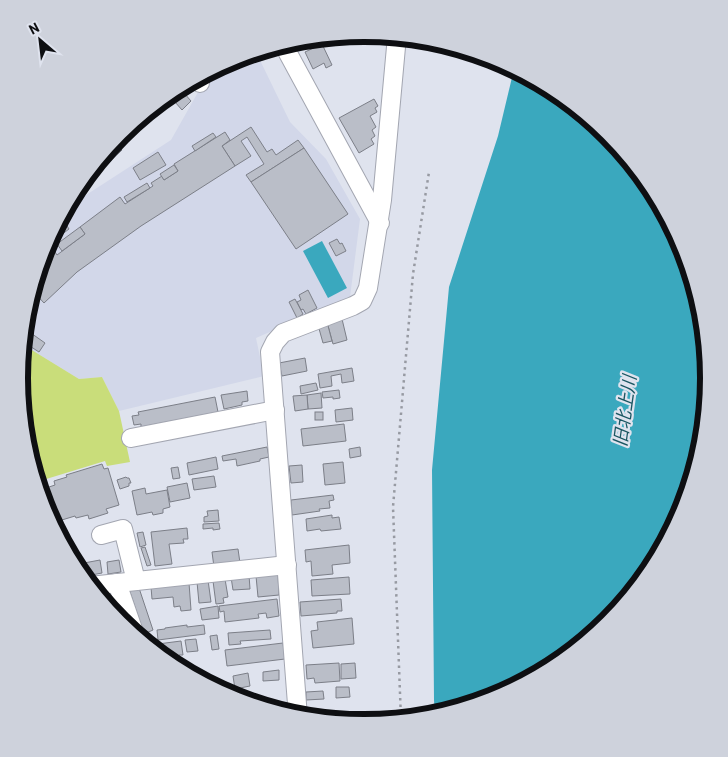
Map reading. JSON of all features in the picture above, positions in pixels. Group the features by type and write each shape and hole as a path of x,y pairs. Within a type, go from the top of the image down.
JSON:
{"street":[{"path":"297,709 282,555 275,410 270,352 275,342 283,333 362,301 368,288 377,232 396,44"},
{"path":"286,51 377,232"},
{"path":"131,438 275,410"},
{"path":"101,535 123,530 136,581"},
{"path":"99,585 136,581 282,555"},
{"path":"117,583 129,618"}],"path":[{"path":"401,713 393,506 413,274 430,172"}],"shaded area":[{"path":"259,59 290,122 326,159 360,219 350,297 256,338 264,376 119,411 102,377 79,379 29,348 34,313 45,270 53,250 80,199 171,140 203,83"}],"green space":[{"path":"29,348 79,379 102,377 119,411 130,462 107,466 105,461 43,480 30,422 28,401"}],"water":[{"name":"旧北上川","path":"512,77 551,99 586,126 617,157 644,192 666,230 683,270 689,291 698,335 700,356 698,422 683,487 666,527 644,565 617,600 569,645 532,670 493,689 434,708 432,470 449,287 498,136"},
{"path":"322,241 347,288 328,298 303,251"}],"building":[{"path":"322,45 332,65 326,68 324,63 313,69 305,52"},
{"path":"185,94 191,101 182,110 175,102"},
{"path":"374,99 378,106 375,108 377,112 370,116 376,127 372,130 375,136 371,139 374,144 359,153 339,118"},
{"path":"251,127 267,152 272,149 276,155 298,140 304,148 251,182 246,175 264,164 247,137 241,141 251,156 235,166 222,146"},
{"path":"225,132 230,140 222,146 235,166 141,226 77,272 44,303 38,296 51,256 55,252 57,255 85,234 80,227 120,197 125,204 153,186 151,183 162,176 164,180 178,171 174,164"},
{"path":"213,133 216,137 195,151 192,146"},
{"path":"120,148 122,150 97,173"},
{"path":"304,148 348,214 296,249 251,182"},
{"path":"158,152 166,165 140,180 133,168"},
{"path":"174,165 178,171 164,180 160,174"},
{"path":"147,183 150,188 127,202 124,197"},
{"path":"65,224 69,229 59,236"},
{"path":"80,227 85,234 62,251 57,244"},
{"path":"337,239 340,244 342,243 346,251 336,256 329,243"},
{"path":"308,290 317,308 306,314 303,309 301,310 297,302 301,300 299,295"},
{"path":"295,299 303,314 297,318 289,302"},
{"path":"342,319 347,340 333,344 327,322"},
{"path":"327,322 332,341 323,343 318,325"},
{"path":"30,333 45,343 39,352 29,346"},
{"path":"305,358 307,371 282,376 279,363"},
{"path":"352,368 354,381 342,383 341,374 331,376 332,386 320,388 318,374"},
{"path":"316,383 318,390 301,394 300,386"},
{"path":"339,390 340,398 323,398 322,392"},
{"path":"247,391 248,401 242,402 242,405 224,409 221,395"},
{"path":"321,393 322,408 308,409 307,395"},
{"path":"307,395 308,409 295,411 293,396"},
{"path":"215,397 218,412 141,427 141,424 134,425 132,416 139,415 138,412"},
{"path":"352,408 353,420 336,422 335,410"},
{"path":"315,412 323,412 323,420 315,420"},
{"path":"344,424 346,441 303,446 301,429"},
{"path":"267,447 269,457 260,459 260,461 237,466 236,459 223,461 222,456"},
{"path":"360,447 361,456 350,458 349,449"},
{"path":"216,457 218,469 189,475 187,463"},
{"path":"343,462 345,483 325,485 323,464"},
{"path":"102,464 104,469 108,468 119,505 106,509 108,513 89,519 88,515 76,518 75,516 59,521 45,488 55,485 54,481 67,477 66,475"},
{"path":"302,465 303,482 291,483 289,466"},
{"path":"178,467 180,478 173,479 171,468"},
{"path":"214,476 216,487 194,490 192,479"},
{"path":"129,478 131,483 129,483 129,486 120,489 117,480"},
{"path":"187,483 190,498 170,502 167,487"},
{"path":"145,488 146,494 167,490 170,507 163,509 163,513 153,515 152,512 137,515 132,491"},
{"path":"333,495 334,500 329,501 330,508 292,515 291,500"},
{"path":"218,510 219,521 204,522 204,517 208,516 207,511"},
{"path":"332,515 332,518 339,517 341,529 307,531 306,519"},
{"path":"219,523 220,529 203,529 203,524"},
{"path":"187,528 188,539 183,539 184,543 169,544 172,564 155,566 151,532"},
{"path":"143,532 146,545 140,547 137,533"},
{"path":"349,545 350,563 332,565 333,574 312,576 311,561 306,562 305,550"},
{"path":"145,547 151,565 147,566 141,548"},
{"path":"238,549 240,563 214,567 212,552"},
{"path":"100,560 102,573 91,575 84,563"},
{"path":"119,560 121,572 108,574 107,562"},
{"path":"278,574 279,595 258,597 256,576"},
{"path":"249,575 250,589 233,590 231,577"},
{"path":"349,577 350,594 312,596 311,580"},
{"path":"225,579 228,597 223,598 224,603 216,604 213,581"},
{"path":"208,580 211,602 199,603 197,582"},
{"path":"189,583 191,610 181,611 180,606 174,607 173,597 152,599 151,587"},
{"path":"139,588 153,630 145,634 143,632 129,589"},
{"path":"277,599 279,616 267,618 266,613 258,614 259,618 225,622 224,611 220,612 219,606"},
{"path":"341,599 342,611 301,616 300,602"},
{"path":"218,606 219,618 202,620 200,609"},
{"path":"352,618 354,644 313,648 311,631 318,630 317,622"},
{"path":"187,625 187,627 204,625 205,634 158,640 157,630"},
{"path":"270,630 271,639 240,641 241,644 229,645 228,633"},
{"path":"217,635 219,649 212,650 210,636"},
{"path":"196,639 198,651 187,652 185,640"},
{"path":"181,641 183,655 179,655 180,660 158,644"},
{"path":"283,643 285,659 227,666 225,650"},
{"path":"339,663 340,681 315,683 314,678 307,679 306,665"},
{"path":"355,663 356,678 341,679 341,664"},
{"path":"279,670 279,680 263,681 263,672"},
{"path":"248,673 250,686 235,689 233,676"},
{"path":"336,687 349,687 350,697 336,698"},
{"path":"323,691 324,699 306,700 306,692"}]}
